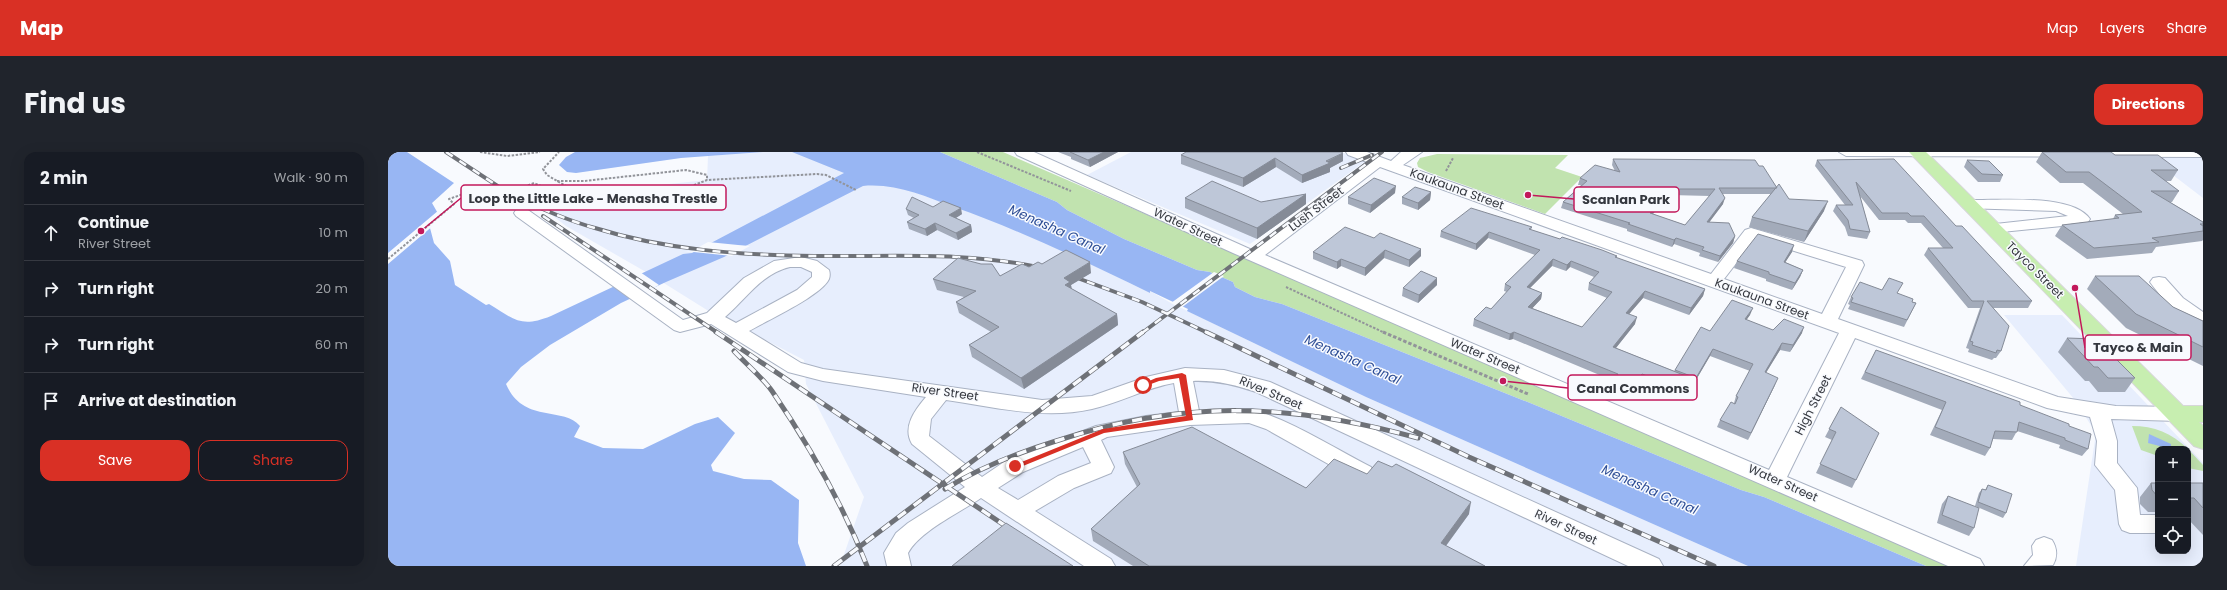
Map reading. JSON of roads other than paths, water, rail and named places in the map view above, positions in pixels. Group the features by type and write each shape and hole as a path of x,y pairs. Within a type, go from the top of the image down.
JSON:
{"main road":[{"name":"Tayco Street","path":"1917,152 2203,440"},
{"path":"2178,414 2203,414"}],"street":[{"name":"Water Street","path":"1022,152 1254,256 1972,566"},
{"name":"Kaukauna Street","path":"1353,152 2054,403 2099,412 2178,414"},
{"name":"Lush Street","path":"1254,256 1386,163 1415,152"},
{"path":"1846,152 2203,153"},
{"path":"1969,205 2058,206 2072,211 2082,219 1992,228"},
{"path":"522,213 640,295 680,326 713,317 743,288 776,265 796,261 814,264 822,270 821,278 803,294 735,331"},
{"path":"1714,281 1751,233 1856,265 1827,322"},
{"path":"2159,282 2177,302 2203,320"},
{"name":"River Street","path":"713,317 794,368 823,375 942,391 1042,407 1062,408 1102,400 1158,379 1182,375 1220,375 1240,379 1263,387 1651,566"},
{"name":"High Street","path":"1774,480 1850,330"},
{"path":"1182,375 1190,418"},
{"path":"942,391 920,419 917,429 919,439 980,487 1103,566"},
{"path":"1273,424 1297,403"},
{"path":"2099,412 2107,441 2106,465 2126,488 2130,524 2155,524"},
{"path":"898,566 896,553 904,539 916,529 1015,466 1103,431 1190,418 1251,416 1273,424 1363,473"},
{"path":"1018,511 1066,482 1103,467 1090,437"}],"water":[{"name":"Menasha Canal","path":"388,152 407,152 454,183 432,203 440,217 430,228 434,243 450,261 455,285 486,305 489,304 512,318 525,322 541,320 551,316 683,254 692,253 844,173 792,152 940,152 1057,202 1067,210 1124,239 1197,270 1210,272 1233,282 1235,287 1255,297 1282,304 1535,405 1741,490 1764,497 1926,566 1748,566 1366,397 1187,311 1188,309 1150,291 1150,293 1078,258 979,216 910,191 887,186 863,186 724,257 621,303 550,345 521,367 506,384 513,396 522,405 533,410 573,420 580,426 574,437 603,448 643,449 695,424 718,417 735,433 711,465 713,471 744,479 771,480 799,500 798,543 806,566 388,566"},
{"path":"575,152 763,152 681,158 576,173 567,172 559,165 566,157"},
{"path":"2149,434 2171,444 2171,446 2160,446 2148,443"}],"railway":[{"path":"446,152 516,198"},
{"path":"1167,314 1382,152"},
{"path":"1341,168 1372,155"},
{"path":"513,196 553,214 584,225 648,242 703,250 731,253 814,256 957,257 986,259 1043,268"},
{"path":"543,216 718,333"},
{"path":"1072,276 1142,302 1167,314"},
{"path":"1142,333 1167,314"},
{"path":"1167,314 1208,333"},
{"path":"716,332 943,484"},
{"path":"943,484 1143,332"},
{"path":"1206,332 1469,457 1714,566"},
{"path":"734,351 768,386 786,412 812,454 836,498 859,547"},
{"path":"948,487 971,474 999,462 1056,441 1103,427 1148,418 1193,412 1281,412 1371,426 1418,438"},
{"path":"859,547 943,484"},
{"path":"943,484 948,487"},
{"path":"948,487 1013,531"},
{"path":"834,566 859,547"},
{"path":"859,547 867,566"}],"place":[{"name":"Scanlan Park","path":"1528,195"},
{"name":"Loop the Little Lake - Menasha Trestle","path":"421,231"},
{"name":"Tayco & Main","path":"2075,288"},
{"name":"Canal Commons","path":"1503,381"}]}
